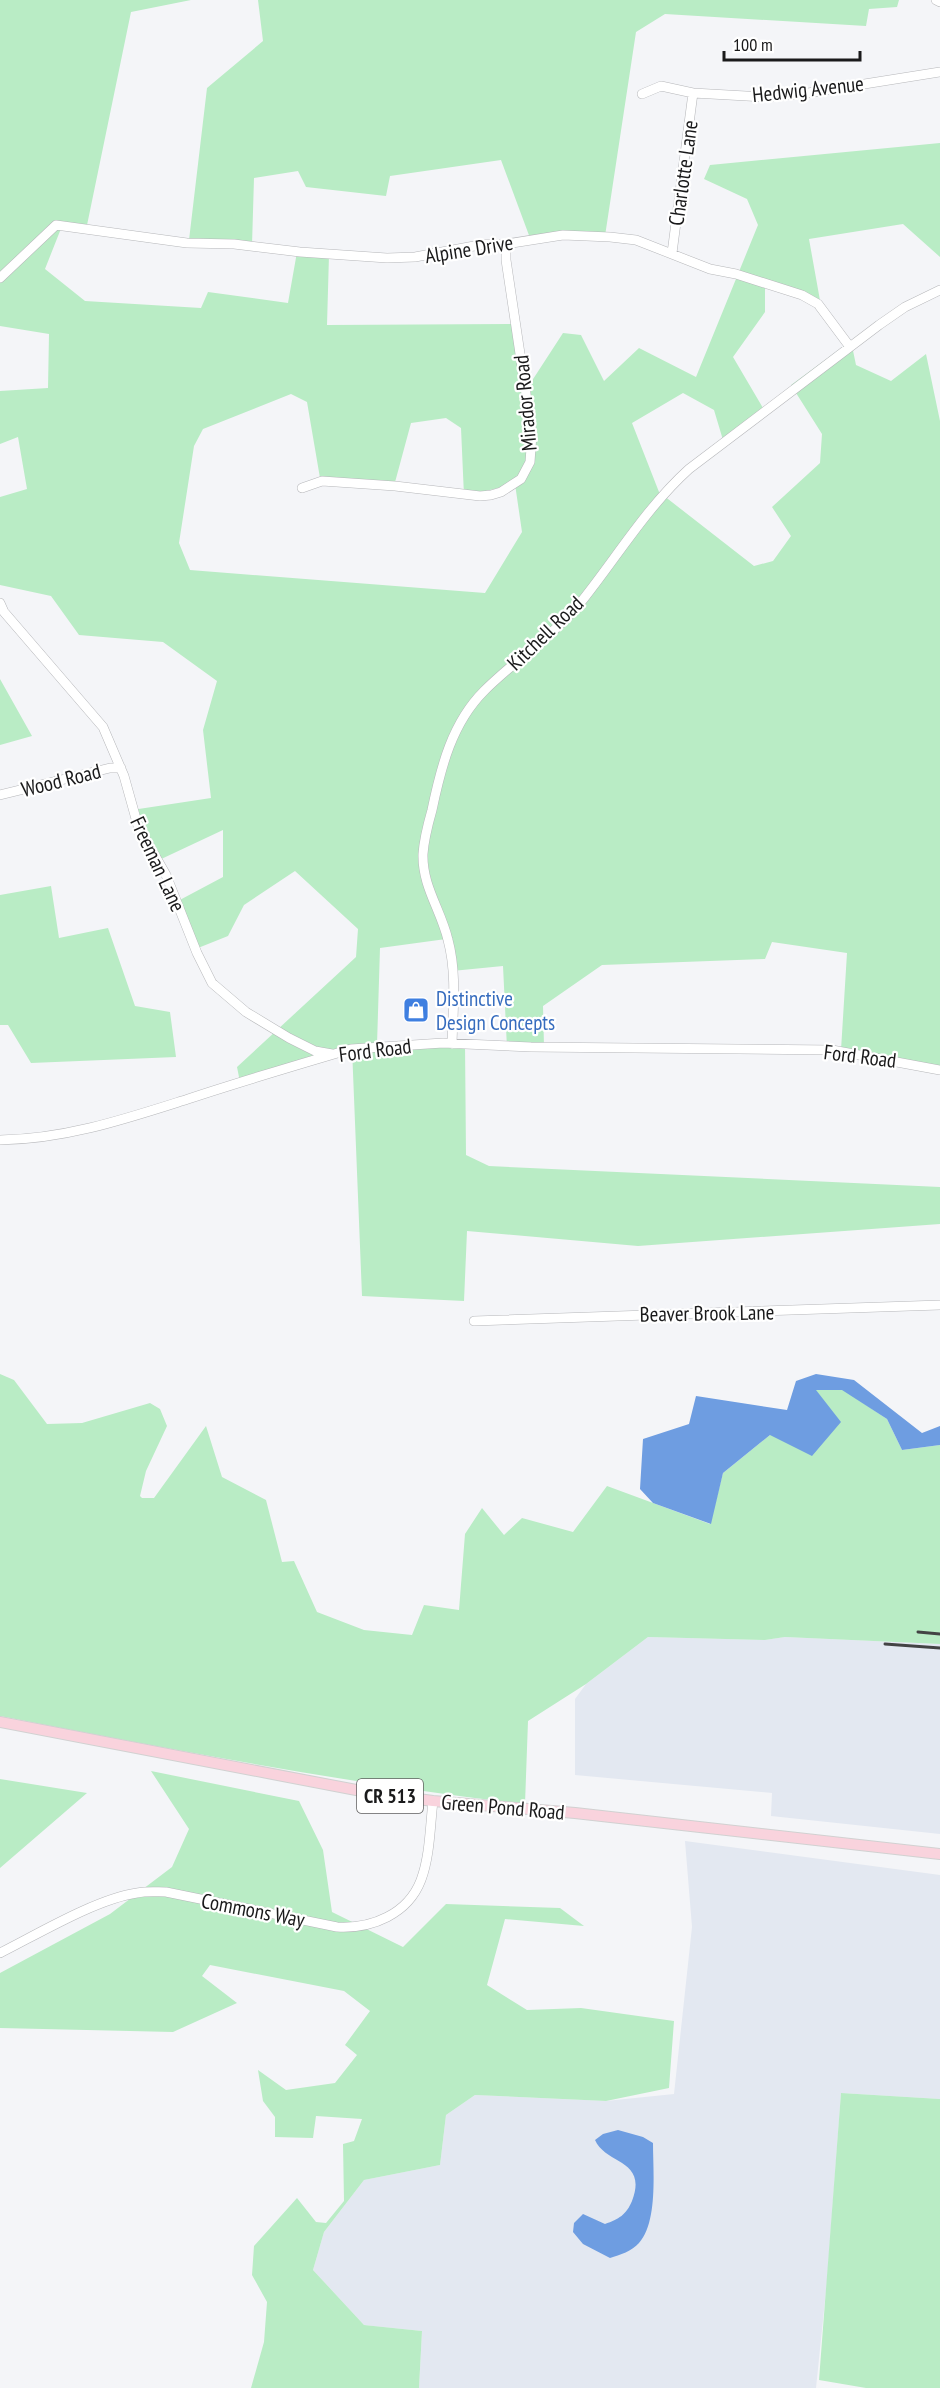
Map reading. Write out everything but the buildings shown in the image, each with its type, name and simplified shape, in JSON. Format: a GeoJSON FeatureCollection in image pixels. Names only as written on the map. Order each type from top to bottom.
{"type":"FeatureCollection","features":[{"type":"Feature","properties":{"kind":"main road","name":"Green Pond Road"},"geometry":{"type":"LineString","coordinates":[[0,1722],[309,1783],[433,1801],[575,1813],[940,1854]]}},
{"type":"Feature","properties":{"kind":"street","name":"Hedwig Avenue"},"geometry":{"type":"LineString","coordinates":[[642,94],[662,86],[693,93],[766,97],[808,93],[940,72]]}},
{"type":"Feature","properties":{"kind":"street","name":"Charlotte Lane"},"geometry":{"type":"LineString","coordinates":[[672,253],[693,93]]}},
{"type":"Feature","properties":{"kind":"street","name":"Alpine Drive"},"geometry":{"type":"LineString","coordinates":[[0,278],[56,225],[187,243],[234,244],[300,252],[387,258],[415,257],[485,244],[506,244],[563,235],[610,237],[636,240],[710,269],[736,274],[802,295],[818,304],[850,347]]}},
{"type":"Feature","properties":{"kind":"street","name":"Mirador Road"},"geometry":{"type":"LineString","coordinates":[[302,488],[322,481],[394,486],[480,496],[501,492],[521,479],[530,462],[532,434],[506,260],[506,244]]}},
{"type":"Feature","properties":{"kind":"street","name":"Kitchell Road"},"geometry":{"type":"LineString","coordinates":[[452,1044],[451,954],[444,926],[425,880],[423,865],[426,837],[438,784],[448,748],[456,731],[483,692],[555,629],[580,603],[642,518],[669,487],[710,451],[905,307],[940,290]]}},
{"type":"Feature","properties":{"kind":"street","name":"Freeman Lane"},"geometry":{"type":"LineString","coordinates":[[0,603],[4,612],[103,727],[122,768],[138,826],[166,875],[197,953],[212,983],[246,1012],[289,1038],[315,1051],[335,1054]]}},
{"type":"Feature","properties":{"kind":"street","name":"Wood Road"},"geometry":{"type":"LineString","coordinates":[[0,795],[110,768],[122,768]]}},
{"type":"Feature","properties":{"kind":"street","name":"Ford Road"},"geometry":{"type":"LineString","coordinates":[[0,1140],[58,1136],[144,1113],[351,1049],[383,1046],[452,1044],[832,1050],[940,1070]]}},
{"type":"Feature","properties":{"kind":"street","name":"Beaver Brook Lane"},"geometry":{"type":"LineString","coordinates":[[474,1321],[940,1305]]}},
{"type":"Feature","properties":{"kind":"street","name":"Commons Way"},"geometry":{"type":"LineString","coordinates":[[0,1953],[96,1906],[115,1898],[137,1893],[165,1892],[338,1927],[350,1928],[372,1924],[385,1919],[400,1908],[415,1892],[421,1880],[433,1801]]}},
{"type":"Feature","properties":{"kind":"shaded area"},"geometry":{"type":"Polygon","coordinates":[[[648,1637],[765,1640],[785,1637],[940,1644],[940,1834],[771,1816],[772,1793],[575,1775],[575,1699],[586,1684],[648,1637]]]}},
{"type":"Feature","properties":{"kind":"shaded area"},"geometry":{"type":"Polygon","coordinates":[[[685,1841],[940,1875],[940,2099],[841,2093],[827,2281],[816,2388],[419,2388],[422,2331],[364,2325],[313,2270],[324,2232],[364,2180],[440,2165],[446,2115],[475,2095],[606,2101],[674,2094],[692,1927],[685,1841]]]}},
{"type":"Feature","properties":{"kind":"green space"},"geometry":{"type":"Polygon","coordinates":[[[0,0],[191,0],[131,12],[86,230],[62,226],[45,269],[85,301],[201,308],[208,292],[288,303],[297,252],[329,255],[327,325],[516,324],[524,393],[563,333],[581,335],[604,381],[639,348],[696,377],[758,225],[747,199],[704,179],[710,165],[940,143],[940,257],[903,224],[809,239],[821,306],[765,285],[765,312],[733,357],[763,408],[723,440],[714,410],[683,393],[632,423],[659,492],[754,566],[773,561],[791,536],[772,507],[820,463],[822,434],[791,385],[851,341],[856,365],[891,381],[926,354],[940,421],[940,1070],[841,1050],[847,953],[772,942],[765,959],[602,965],[543,1006],[544,1046],[507,1048],[503,966],[452,971],[446,939],[380,948],[377,1045],[465,1044],[466,1155],[489,1166],[940,1187],[940,1224],[638,1246],[467,1231],[464,1301],[362,1296],[352,1048],[240,1082],[237,1067],[356,957],[358,929],[295,871],[244,905],[228,936],[193,950],[176,902],[223,877],[223,830],[157,861],[132,810],[211,798],[203,730],[217,681],[163,642],[79,635],[51,596],[0,585],[0,497],[27,489],[18,437],[0,444],[0,391],[48,388],[49,334],[0,326],[0,0]],[[291,394],[203,429],[194,446],[179,543],[190,570],[485,593],[522,532],[515,484],[464,496],[461,428],[446,418],[411,423],[394,486],[320,478],[307,402],[291,394]]]}},
{"type":"Feature","properties":{"kind":"green space"},"geometry":{"type":"Polygon","coordinates":[[[258,0],[899,0],[897,7],[869,9],[866,26],[665,14],[636,32],[605,236],[530,238],[501,160],[390,176],[386,196],[306,187],[298,171],[254,178],[252,245],[189,240],[207,88],[263,41],[258,0]]]}},
{"type":"Feature","properties":{"kind":"green space"},"geometry":{"type":"Polygon","coordinates":[[[0,679],[32,736],[0,745],[0,679]]]}},
{"type":"Feature","properties":{"kind":"green space"},"geometry":{"type":"Polygon","coordinates":[[[51,886],[59,938],[108,928],[135,1006],[170,1012],[176,1057],[31,1063],[8,1025],[0,1025],[0,895],[51,886]]]}},
{"type":"Feature","properties":{"kind":"green space"},"geometry":{"type":"Polygon","coordinates":[[[0,1374],[14,1380],[47,1424],[82,1423],[150,1403],[160,1409],[167,1426],[146,1471],[140,1496],[142,1498],[154,1498],[206,1426],[222,1477],[266,1500],[282,1562],[294,1561],[317,1612],[364,1630],[412,1635],[424,1605],[459,1610],[465,1534],[482,1508],[504,1535],[522,1518],[573,1532],[607,1486],[710,1524],[723,1473],[770,1435],[815,1390],[842,1389],[887,1419],[902,1450],[940,1445],[940,1644],[785,1637],[765,1640],[648,1637],[586,1684],[528,1721],[525,1804],[327,1776],[196,1754],[0,1716],[0,1374]]]}},
{"type":"Feature","properties":{"kind":"green space"},"geometry":{"type":"Polygon","coordinates":[[[151,1771],[299,1801],[323,1850],[332,1912],[403,1947],[446,1904],[560,1908],[584,1926],[505,1919],[487,1985],[527,2010],[581,2008],[674,2021],[669,2088],[606,2101],[475,2095],[446,2115],[440,2165],[364,2180],[324,2232],[313,2270],[364,2325],[422,2331],[419,2388],[251,2388],[264,2342],[267,2302],[252,2275],[254,2246],[297,2198],[316,2222],[326,2223],[344,2201],[343,2144],[354,2141],[362,2119],[316,2116],[313,2138],[275,2137],[275,2117],[263,2101],[258,2070],[286,2090],[335,2083],[357,2055],[345,2045],[370,2011],[344,1991],[210,1965],[202,1976],[237,2003],[173,2032],[0,2028],[0,1973],[110,1914],[172,1867],[189,1829],[151,1771]]]}},
{"type":"Feature","properties":{"kind":"green space"},"geometry":{"type":"Polygon","coordinates":[[[0,1779],[87,1793],[0,1868],[0,1779]]]}},
{"type":"Feature","properties":{"kind":"green space"},"geometry":{"type":"Polygon","coordinates":[[[841,2093],[940,2099],[940,2388],[866,2388],[819,2380],[841,2093]]]}},
{"type":"Feature","properties":{"kind":"water"},"geometry":{"type":"Polygon","coordinates":[[[816,1374],[854,1380],[922,1433],[940,1426],[940,1445],[902,1450],[887,1419],[842,1390],[816,1390],[841,1422],[812,1456],[770,1435],[723,1473],[711,1524],[653,1503],[640,1489],[643,1439],[689,1424],[696,1396],[787,1410],[796,1381],[816,1374]]]}},
{"type":"Feature","properties":{"kind":"water"},"geometry":{"type":"Polygon","coordinates":[[[618,2130],[643,2137],[653,2143],[654,2181],[652,2210],[645,2234],[636,2246],[610,2258],[583,2244],[573,2232],[574,2223],[583,2214],[605,2224],[622,2216],[632,2201],[635,2177],[624,2164],[600,2148],[595,2140],[603,2134],[618,2130]]]}},
{"type":"Feature","properties":{"kind":"railway"},"geometry":{"type":"LineString","coordinates":[[918,1632],[940,1634]]}},
{"type":"Feature","properties":{"kind":"railway"},"geometry":{"type":"LineString","coordinates":[[885,1644],[940,1648]]}},
{"type":"Feature","properties":{"kind":"place","name":"Distinctive Design Concepts"},"geometry":{"type":"Point","coordinates":[416,1010]}}]}
